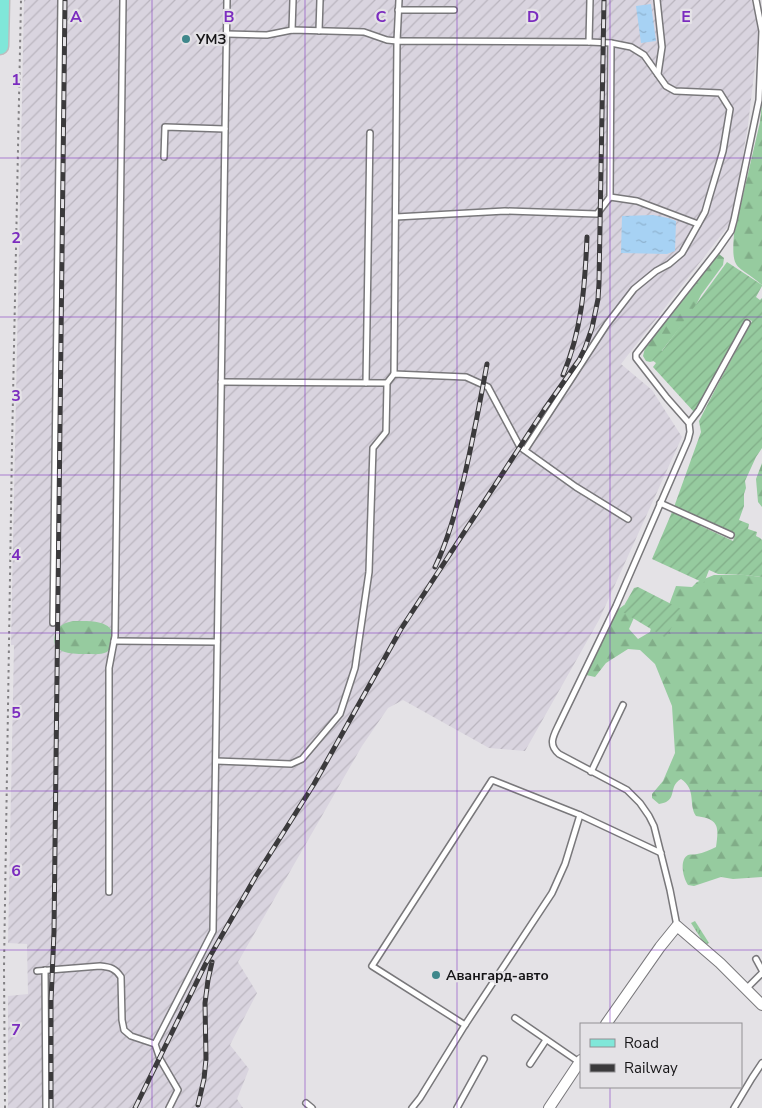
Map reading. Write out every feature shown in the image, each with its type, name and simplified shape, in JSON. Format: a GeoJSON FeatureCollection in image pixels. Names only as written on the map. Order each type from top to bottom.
{"type":"FeatureCollection","features":[{"type":"Feature","properties":{"kind":"main road"},"geometry":{"type":"LineString","coordinates":[[0,46],[1,0]]}},
{"type":"Feature","properties":{"kind":"street"},"geometry":{"type":"LineString","coordinates":[[607,1023],[677,926],[720,963],[762,1005]]}},
{"type":"Feature","properties":{"kind":"street"},"geometry":{"type":"LineString","coordinates":[[548,1108],[580,1061]]}},
{"type":"Feature","properties":{"kind":"lane"},"geometry":{"type":"LineString","coordinates":[[53,623],[60,0]]}},
{"type":"Feature","properties":{"kind":"lane"},"geometry":{"type":"LineString","coordinates":[[109,892],[109,668],[115,636],[123,0]]}},
{"type":"Feature","properties":{"kind":"lane"},"geometry":{"type":"LineString","coordinates":[[169,1108],[178,1090],[160,1058],[155,1044],[213,931],[227,0]]}},
{"type":"Feature","properties":{"kind":"lane"},"geometry":{"type":"LineString","coordinates":[[292,30],[293,0]]}},
{"type":"Feature","properties":{"kind":"lane"},"geometry":{"type":"LineString","coordinates":[[319,31],[320,0]]}},
{"type":"Feature","properties":{"kind":"lane"},"geometry":{"type":"LineString","coordinates":[[216,761],[291,764],[302,759],[340,714],[355,668],[369,572],[373,448],[386,432],[387,383],[394,374],[399,0]]}},
{"type":"Feature","properties":{"kind":"lane"},"geometry":{"type":"LineString","coordinates":[[589,42],[590,0]]}},
{"type":"Feature","properties":{"kind":"lane"},"geometry":{"type":"LineString","coordinates":[[657,0],[662,46],[658,74]]}},
{"type":"Feature","properties":{"kind":"lane"},"geometry":{"type":"LineString","coordinates":[[690,423],[636,358],[636,354],[731,231],[759,100],[762,31],[756,0]]}},
{"type":"Feature","properties":{"kind":"lane"},"geometry":{"type":"LineString","coordinates":[[398,10],[454,10]]}},
{"type":"Feature","properties":{"kind":"lane"},"geometry":{"type":"LineString","coordinates":[[227,34],[268,35],[292,30],[364,32],[387,40],[397,41],[611,43],[631,47],[644,55],[666,86],[675,91],[720,93],[730,109],[723,151],[709,198],[698,224],[682,253],[634,289],[607,324],[525,450]]}},
{"type":"Feature","properties":{"kind":"lane"},"geometry":{"type":"LineString","coordinates":[[396,217],[504,211],[597,214],[610,197],[611,43]]}},
{"type":"Feature","properties":{"kind":"lane"},"geometry":{"type":"LineString","coordinates":[[164,157],[165,127],[225,129]]}},
{"type":"Feature","properties":{"kind":"lane"},"geometry":{"type":"LineString","coordinates":[[366,383],[370,133]]}},
{"type":"Feature","properties":{"kind":"lane"},"geometry":{"type":"LineString","coordinates":[[610,197],[637,201],[698,224]]}},
{"type":"Feature","properties":{"kind":"lane"},"geometry":{"type":"LineString","coordinates":[[677,926],[661,853],[654,826],[649,816],[640,803],[627,790],[559,754],[552,745],[560,722],[616,606],[688,440],[690,423],[747,323]]}},
{"type":"Feature","properties":{"kind":"lane"},"geometry":{"type":"LineString","coordinates":[[394,374],[466,377],[484,384],[488,387],[520,447],[576,487],[628,519]]}},
{"type":"Feature","properties":{"kind":"lane"},"geometry":{"type":"LineString","coordinates":[[221,382],[387,383]]}},
{"type":"Feature","properties":{"kind":"lane"},"geometry":{"type":"LineString","coordinates":[[660,503],[731,535]]}},
{"type":"Feature","properties":{"kind":"lane"},"geometry":{"type":"LineString","coordinates":[[114,641],[218,642]]}},
{"type":"Feature","properties":{"kind":"lane"},"geometry":{"type":"LineString","coordinates":[[591,772],[623,704]]}},
{"type":"Feature","properties":{"kind":"lane"},"geometry":{"type":"LineString","coordinates":[[465,1025],[372,966],[492,780],[580,815],[661,853]]}},
{"type":"Feature","properties":{"kind":"lane"},"geometry":{"type":"LineString","coordinates":[[412,1108],[552,893],[565,864],[580,815]]}},
{"type":"Feature","properties":{"kind":"lane"},"geometry":{"type":"LineString","coordinates":[[746,989],[762,971],[756,959]]}},
{"type":"Feature","properties":{"kind":"lane"},"geometry":{"type":"LineString","coordinates":[[37,971],[100,966],[110,967],[117,971],[120,977],[124,1030],[130,1036],[155,1044]]}},
{"type":"Feature","properties":{"kind":"lane"},"geometry":{"type":"LineString","coordinates":[[45,970],[46,1108]]}},
{"type":"Feature","properties":{"kind":"lane"},"geometry":{"type":"LineString","coordinates":[[515,1018],[580,1061]]}},
{"type":"Feature","properties":{"kind":"lane"},"geometry":{"type":"LineString","coordinates":[[530,1064],[546,1040]]}},
{"type":"Feature","properties":{"kind":"lane"},"geometry":{"type":"LineString","coordinates":[[457,1108],[484,1059]]}},
{"type":"Feature","properties":{"kind":"lane"},"geometry":{"type":"LineString","coordinates":[[734,1108],[762,1063]]}},
{"type":"Feature","properties":{"kind":"lane"},"geometry":{"type":"LineString","coordinates":[[306,1103],[312,1108]]}},
{"type":"Feature","properties":{"kind":"path"},"geometry":{"type":"LineString","coordinates":[[5,1108],[4,968],[21,0]]}},
{"type":"Feature","properties":{"kind":"shaded area"},"geometry":{"type":"Polygon","coordinates":[[[24,0],[752,0],[759,32],[748,125],[732,221],[621,364],[652,390],[682,437],[599,620],[525,751],[489,748],[403,700],[388,708],[362,746],[238,962],[257,993],[230,1045],[249,1069],[237,1099],[243,1108],[8,1108],[8,996],[28,994],[27,944],[8,943],[14,645],[11,645],[24,0]]]}},
{"type":"Feature","properties":{"kind":"green space"},"geometry":{"type":"Polygon","coordinates":[[[762,102],[762,285],[738,266],[735,261],[733,246],[734,234],[760,122],[762,102]]]}},
{"type":"Feature","properties":{"kind":"green space"},"geometry":{"type":"Polygon","coordinates":[[[719,254],[724,258],[723,265],[701,295],[694,309],[654,361],[646,361],[643,356],[645,348],[719,254]]]}},
{"type":"Feature","properties":{"kind":"green space"},"geometry":{"type":"Polygon","coordinates":[[[727,262],[762,285],[756,297],[760,300],[762,298],[762,448],[745,481],[744,506],[739,520],[749,524],[748,529],[757,532],[756,536],[762,540],[762,577],[718,574],[709,570],[704,583],[652,559],[672,512],[701,524],[701,526],[733,541],[735,535],[674,507],[701,432],[699,421],[752,321],[748,319],[735,338],[694,412],[653,367],[656,363],[652,360],[660,350],[662,351],[727,262]]]}},
{"type":"Feature","properties":{"kind":"green space"},"geometry":{"type":"Polygon","coordinates":[[[762,463],[762,507],[758,502],[756,479],[762,463]]]}},
{"type":"Feature","properties":{"kind":"green space"},"geometry":{"type":"Polygon","coordinates":[[[714,575],[762,577],[762,877],[733,879],[721,877],[694,886],[688,885],[683,874],[685,857],[716,847],[717,829],[716,825],[709,819],[696,816],[691,792],[686,783],[681,779],[674,786],[669,800],[659,804],[652,798],[652,794],[663,781],[675,753],[672,706],[655,664],[640,650],[628,649],[606,663],[595,677],[586,675],[587,666],[616,611],[624,605],[636,613],[629,629],[638,639],[650,632],[652,624],[666,613],[676,586],[692,587],[697,582],[714,575]]]}},
{"type":"Feature","properties":{"kind":"green space"},"geometry":{"type":"Polygon","coordinates":[[[638,587],[681,609],[666,638],[621,611],[634,588],[638,587]]]}},
{"type":"Feature","properties":{"kind":"green space"},"geometry":{"type":"Polygon","coordinates":[[[73,621],[102,623],[108,626],[112,631],[113,637],[108,651],[100,654],[77,654],[59,650],[54,641],[56,631],[62,625],[73,621]]]}},
{"type":"Feature","properties":{"kind":"green space"},"geometry":{"type":"Polygon","coordinates":[[[695,921],[709,943],[705,945],[691,923],[695,921]]]}},
{"type":"Feature","properties":{"kind":"water"},"geometry":{"type":"Polygon","coordinates":[[[651,4],[656,41],[641,43],[636,6],[651,4]]]}},
{"type":"Feature","properties":{"kind":"water"},"geometry":{"type":"Polygon","coordinates":[[[653,215],[676,221],[675,251],[667,254],[621,253],[622,216],[653,215]]]}},
{"type":"Feature","properties":{"kind":"railway"},"geometry":{"type":"LineString","coordinates":[[51,1108],[65,0]]}},
{"type":"Feature","properties":{"kind":"railway"},"geometry":{"type":"LineString","coordinates":[[135,1108],[205,965],[256,876],[314,784],[401,629],[544,410],[579,360],[585,348],[592,328],[599,283],[604,0]]}},
{"type":"Feature","properties":{"kind":"railway"},"geometry":{"type":"LineString","coordinates":[[563,375],[574,341],[584,290],[587,237]]}},
{"type":"Feature","properties":{"kind":"railway"},"geometry":{"type":"LineString","coordinates":[[435,567],[448,534],[464,478],[487,364]]}},
{"type":"Feature","properties":{"kind":"railway"},"geometry":{"type":"LineString","coordinates":[[198,1105],[206,1059],[205,1003],[212,962]]}},
{"type":"Feature","properties":{"kind":"place","name":"УМЗ"},"geometry":{"type":"Point","coordinates":[186,39]}},
{"type":"Feature","properties":{"kind":"place","name":"Авангард-авто"},"geometry":{"type":"Point","coordinates":[436,975]}}]}
